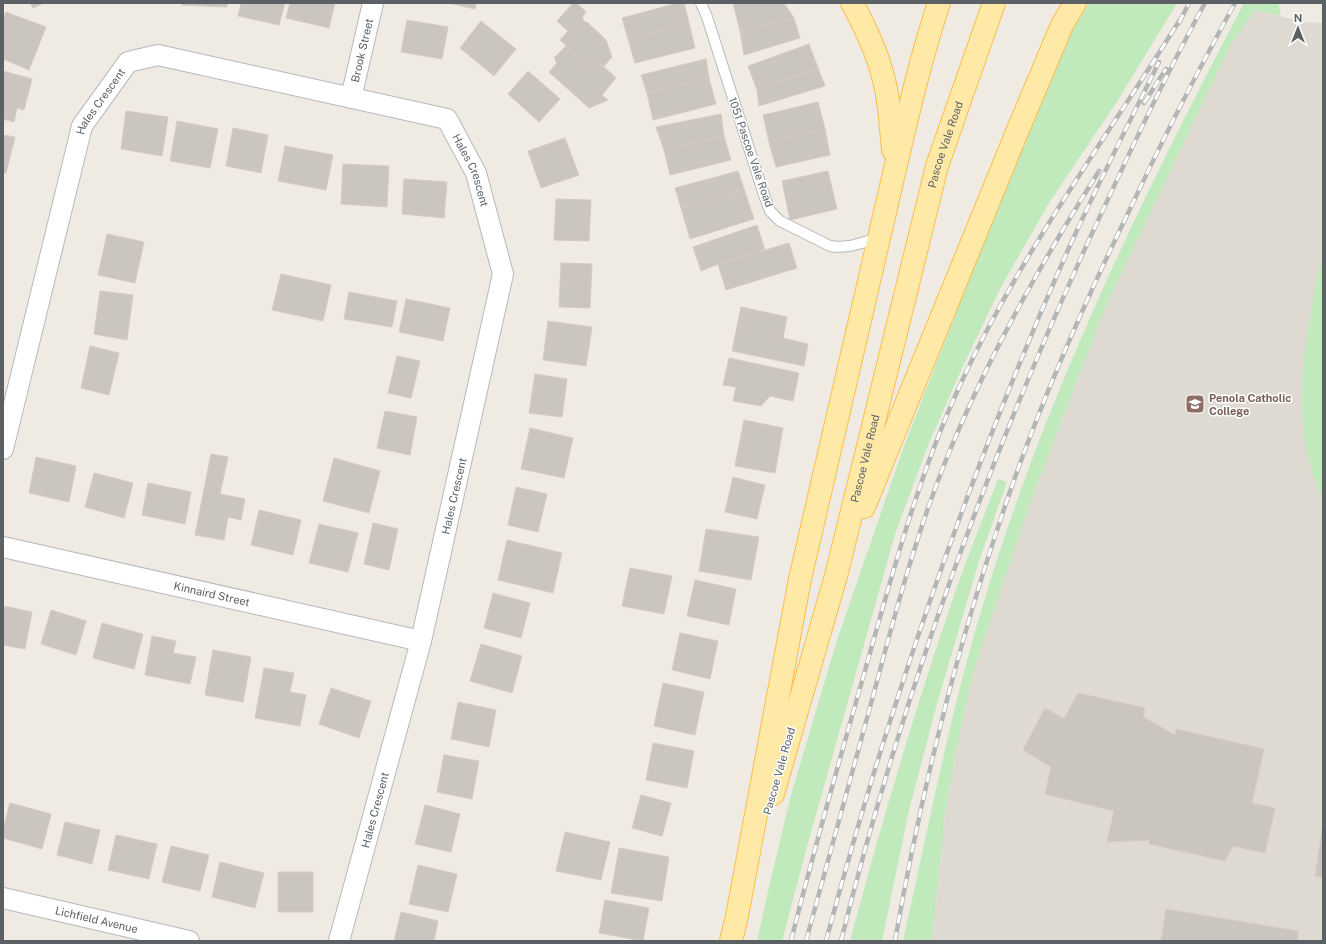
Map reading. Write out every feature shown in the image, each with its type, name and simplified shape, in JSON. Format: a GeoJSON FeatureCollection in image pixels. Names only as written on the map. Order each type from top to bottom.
{"type":"FeatureCollection","features":[{"type":"Feature","properties":{"kind":"main road"},"geometry":{"type":"LineString","coordinates":[[852,3],[866,31],[883,75],[890,111],[894,169]]}},
{"type":"Feature","properties":{"kind":"main road","name":"Pascoe Vale Road"},"geometry":{"type":"LineString","coordinates":[[737,916],[800,579],[894,169],[931,26],[939,3]]}},
{"type":"Feature","properties":{"kind":"main road","name":"Pascoe Vale Road"},"geometry":{"type":"LineString","coordinates":[[731,941],[836,576],[937,166],[994,3]]}},
{"type":"Feature","properties":{"kind":"main road"},"geometry":{"type":"LineString","coordinates":[[836,576],[1014,139],[1054,44],[1073,5]]}},
{"type":"Feature","properties":{"kind":"street","name":"Brook Street"},"geometry":{"type":"LineString","coordinates":[[351,98],[373,3]]}},
{"type":"Feature","properties":{"kind":"street","name":"Hales Crescent"},"geometry":{"type":"LineString","coordinates":[[3,450],[82,126],[128,62],[158,55],[447,119],[476,172],[503,274],[421,641],[339,941]]}},
{"type":"Feature","properties":{"kind":"street","name":"Kinnaird Street"},"geometry":{"type":"LineString","coordinates":[[3,546],[421,641]]}},
{"type":"Feature","properties":{"kind":"street","name":"Lichfield Avenue"},"geometry":{"type":"LineString","coordinates":[[3,898],[189,941]]}},
{"type":"Feature","properties":{"kind":"lane","name":"1051 Pascoe Vale Road"},"geometry":{"type":"LineString","coordinates":[[701,3],[707,17],[765,198],[772,214],[780,221],[830,246],[838,248],[849,247],[878,238]]}},
{"type":"Feature","properties":{"kind":"shaded area","name":"Penola Catholic College"},"geometry":{"type":"Polygon","coordinates":[[[1255,10],[1304,22],[1323,23],[1323,941],[932,941],[945,814],[956,752],[974,669],[1030,503],[1106,306],[1230,46],[1255,10]]]}},
{"type":"Feature","properties":{"kind":"green space"},"geometry":{"type":"Polygon","coordinates":[[[1089,3],[1177,3],[1118,100],[1049,203],[1001,287],[962,368],[929,443],[896,531],[808,843],[782,941],[757,941],[791,795],[837,640],[903,449],[1016,159],[1052,74],[1081,13],[1089,3]]]}},
{"type":"Feature","properties":{"kind":"green space"},"geometry":{"type":"Polygon","coordinates":[[[1244,3],[1278,3],[1281,16],[1255,10],[1230,46],[1106,306],[1030,503],[974,669],[956,752],[945,814],[932,941],[903,941],[949,732],[970,649],[1007,529],[1035,451],[1098,299],[1169,150],[1244,3]]]}},
{"type":"Feature","properties":{"kind":"green space"},"geometry":{"type":"Polygon","coordinates":[[[1323,258],[1323,499],[1307,453],[1302,407],[1302,383],[1307,336],[1316,285],[1323,258]]]}},
{"type":"Feature","properties":{"kind":"green space"},"geometry":{"type":"Polygon","coordinates":[[[998,479],[1007,482],[979,561],[938,700],[909,810],[882,941],[850,941],[885,813],[924,685],[957,586],[998,479]]]}},
{"type":"Feature","properties":{"kind":"building"},"geometry":{"type":"Polygon","coordinates":[[[30,3],[44,3],[33,8],[30,3]]]}},
{"type":"Feature","properties":{"kind":"building"},"geometry":{"type":"Polygon","coordinates":[[[182,3],[227,3],[227,7],[182,5],[182,3]]]}},
{"type":"Feature","properties":{"kind":"building"},"geometry":{"type":"Polygon","coordinates":[[[241,3],[285,3],[279,25],[238,16],[241,3]]]}},
{"type":"Feature","properties":{"kind":"building"},"geometry":{"type":"Polygon","coordinates":[[[290,3],[335,3],[329,28],[286,18],[290,3]]]}},
{"type":"Feature","properties":{"kind":"building"},"geometry":{"type":"Polygon","coordinates":[[[448,3],[476,3],[475,9],[448,3]]]}},
{"type":"Feature","properties":{"kind":"building"},"geometry":{"type":"Polygon","coordinates":[[[573,3],[577,3],[586,12],[582,18],[606,40],[612,57],[604,66],[601,64],[595,72],[560,40],[568,31],[557,21],[573,3]]]}},
{"type":"Feature","properties":{"kind":"building"},"geometry":{"type":"Polygon","coordinates":[[[678,3],[684,3],[689,23],[628,39],[622,18],[678,3]]]}},
{"type":"Feature","properties":{"kind":"building"},"geometry":{"type":"Polygon","coordinates":[[[733,3],[784,3],[794,18],[740,31],[733,3]]]}},
{"type":"Feature","properties":{"kind":"building"},"geometry":{"type":"Polygon","coordinates":[[[6,12],[46,27],[29,70],[3,59],[3,18],[6,12]]]}},
{"type":"Feature","properties":{"kind":"building"},"geometry":{"type":"Polygon","coordinates":[[[794,18],[800,38],[744,55],[740,31],[794,18]]]}},
{"type":"Feature","properties":{"kind":"building"},"geometry":{"type":"Polygon","coordinates":[[[407,20],[448,27],[442,59],[401,52],[407,20]]]}},
{"type":"Feature","properties":{"kind":"building"},"geometry":{"type":"Polygon","coordinates":[[[481,21],[516,49],[494,76],[460,48],[481,21]]]}},
{"type":"Feature","properties":{"kind":"building"},"geometry":{"type":"Polygon","coordinates":[[[689,23],[695,48],[635,63],[628,39],[689,23]]]}},
{"type":"Feature","properties":{"kind":"building"},"geometry":{"type":"Polygon","coordinates":[[[809,44],[818,68],[757,90],[748,66],[809,44]]]}},
{"type":"Feature","properties":{"kind":"building"},"geometry":{"type":"Polygon","coordinates":[[[566,46],[595,72],[601,64],[616,78],[602,95],[608,100],[589,108],[549,72],[557,63],[554,58],[566,46]]]}},
{"type":"Feature","properties":{"kind":"building"},"geometry":{"type":"Polygon","coordinates":[[[706,59],[709,78],[647,93],[641,75],[706,59]]]}},
{"type":"Feature","properties":{"kind":"building"},"geometry":{"type":"Polygon","coordinates":[[[818,68],[825,86],[759,106],[757,90],[818,68]]]}},
{"type":"Feature","properties":{"kind":"building"},"geometry":{"type":"Polygon","coordinates":[[[3,71],[32,79],[24,110],[17,108],[14,122],[3,119],[3,71]]]}},
{"type":"Feature","properties":{"kind":"building"},"geometry":{"type":"Polygon","coordinates":[[[528,71],[560,99],[539,122],[508,94],[528,71]]]}},
{"type":"Feature","properties":{"kind":"building"},"geometry":{"type":"Polygon","coordinates":[[[709,78],[716,104],[653,120],[647,93],[709,78]]]}},
{"type":"Feature","properties":{"kind":"building"},"geometry":{"type":"Polygon","coordinates":[[[818,102],[825,129],[769,142],[763,115],[818,102]]]}},
{"type":"Feature","properties":{"kind":"building"},"geometry":{"type":"Polygon","coordinates":[[[126,111],[168,117],[162,156],[121,149],[126,111]]]}},
{"type":"Feature","properties":{"kind":"building"},"geometry":{"type":"Polygon","coordinates":[[[721,114],[724,136],[664,150],[656,127],[721,114]]]}},
{"type":"Feature","properties":{"kind":"building"},"geometry":{"type":"Polygon","coordinates":[[[177,121],[218,129],[210,168],[170,161],[177,121]]]}},
{"type":"Feature","properties":{"kind":"building"},"geometry":{"type":"Polygon","coordinates":[[[233,128],[268,135],[261,173],[226,166],[233,128]]]}},
{"type":"Feature","properties":{"kind":"building"},"geometry":{"type":"Polygon","coordinates":[[[825,129],[830,155],[776,167],[769,142],[825,129]]]}},
{"type":"Feature","properties":{"kind":"building"},"geometry":{"type":"Polygon","coordinates":[[[3,135],[15,137],[6,173],[3,172],[3,135]]]}},
{"type":"Feature","properties":{"kind":"building"},"geometry":{"type":"Polygon","coordinates":[[[724,136],[731,160],[670,175],[664,150],[724,136]]]}},
{"type":"Feature","properties":{"kind":"building"},"geometry":{"type":"Polygon","coordinates":[[[565,138],[579,175],[541,188],[528,151],[565,138]]]}},
{"type":"Feature","properties":{"kind":"building"},"geometry":{"type":"Polygon","coordinates":[[[285,146],[333,155],[326,190],[278,181],[285,146]]]}},
{"type":"Feature","properties":{"kind":"building"},"geometry":{"type":"Polygon","coordinates":[[[343,164],[389,166],[387,207],[341,204],[343,164]]]}},
{"type":"Feature","properties":{"kind":"building"},"geometry":{"type":"Polygon","coordinates":[[[738,171],[744,189],[681,208],[675,188],[738,171]]]}},
{"type":"Feature","properties":{"kind":"building"},"geometry":{"type":"Polygon","coordinates":[[[828,171],[837,209],[790,220],[782,181],[828,171]]]}},
{"type":"Feature","properties":{"kind":"building"},"geometry":{"type":"Polygon","coordinates":[[[404,179],[447,182],[444,218],[402,214],[404,179]]]}},
{"type":"Feature","properties":{"kind":"building"},"geometry":{"type":"Polygon","coordinates":[[[744,189],[754,219],[690,239],[681,208],[744,189]]]}},
{"type":"Feature","properties":{"kind":"building"},"geometry":{"type":"Polygon","coordinates":[[[556,199],[591,200],[589,241],[554,240],[556,199]]]}},
{"type":"Feature","properties":{"kind":"building"},"geometry":{"type":"Polygon","coordinates":[[[757,225],[765,250],[718,264],[701,271],[693,247],[757,225]]]}},
{"type":"Feature","properties":{"kind":"building"},"geometry":{"type":"Polygon","coordinates":[[[107,234],[144,242],[135,283],[98,275],[107,234]]]}},
{"type":"Feature","properties":{"kind":"building"},"geometry":{"type":"Polygon","coordinates":[[[789,243],[797,268],[726,290],[718,264],[789,243]]]}},
{"type":"Feature","properties":{"kind":"building"},"geometry":{"type":"Polygon","coordinates":[[[561,263],[592,264],[590,308],[559,307],[561,263]]]}},
{"type":"Feature","properties":{"kind":"building"},"geometry":{"type":"Polygon","coordinates":[[[281,274],[331,285],[323,321],[272,310],[281,274]]]}},
{"type":"Feature","properties":{"kind":"building"},"geometry":{"type":"Polygon","coordinates":[[[100,291],[133,295],[127,340],[94,334],[100,291]]]}},
{"type":"Feature","properties":{"kind":"building"},"geometry":{"type":"Polygon","coordinates":[[[349,292],[397,301],[392,327],[344,319],[349,292]]]}},
{"type":"Feature","properties":{"kind":"building"},"geometry":{"type":"Polygon","coordinates":[[[406,299],[450,308],[443,341],[399,332],[406,299]]]}},
{"type":"Feature","properties":{"kind":"building"},"geometry":{"type":"Polygon","coordinates":[[[741,307],[787,317],[783,338],[808,344],[804,366],[732,351],[741,307]]]}},
{"type":"Feature","properties":{"kind":"building"},"geometry":{"type":"Polygon","coordinates":[[[548,321],[592,327],[586,366],[543,360],[548,321]]]}},
{"type":"Feature","properties":{"kind":"building"},"geometry":{"type":"Polygon","coordinates":[[[90,346],[119,353],[109,395],[81,388],[90,346]]]}},
{"type":"Feature","properties":{"kind":"building"},"geometry":{"type":"Polygon","coordinates":[[[397,356],[420,361],[411,398],[388,393],[397,356]]]}},
{"type":"Feature","properties":{"kind":"building"},"geometry":{"type":"Polygon","coordinates":[[[729,358],[799,373],[793,401],[770,396],[761,406],[733,401],[736,387],[723,385],[729,358]]]}},
{"type":"Feature","properties":{"kind":"building"},"geometry":{"type":"Polygon","coordinates":[[[535,374],[567,379],[562,417],[529,413],[535,374]]]}},
{"type":"Feature","properties":{"kind":"building"},"geometry":{"type":"Polygon","coordinates":[[[385,411],[417,417],[410,455],[377,448],[385,411]]]}},
{"type":"Feature","properties":{"kind":"building"},"geometry":{"type":"Polygon","coordinates":[[[744,420],[783,428],[775,473],[735,466],[744,420]]]}},
{"type":"Feature","properties":{"kind":"building"},"geometry":{"type":"Polygon","coordinates":[[[530,428],[573,438],[564,478],[521,469],[530,428]]]}},
{"type":"Feature","properties":{"kind":"building"},"geometry":{"type":"Polygon","coordinates":[[[211,454],[228,457],[220,494],[245,499],[241,520],[228,517],[224,540],[195,535],[211,454]]]}},
{"type":"Feature","properties":{"kind":"building"},"geometry":{"type":"Polygon","coordinates":[[[36,457],[76,466],[69,502],[29,493],[36,457]]]}},
{"type":"Feature","properties":{"kind":"building"},"geometry":{"type":"Polygon","coordinates":[[[334,458],[380,471],[369,513],[323,501],[334,458]]]}},
{"type":"Feature","properties":{"kind":"building"},"geometry":{"type":"Polygon","coordinates":[[[94,473],[133,483],[124,518],[85,507],[94,473]]]}},
{"type":"Feature","properties":{"kind":"building"},"geometry":{"type":"Polygon","coordinates":[[[733,477],[765,485],[757,519],[725,512],[733,477]]]}},
{"type":"Feature","properties":{"kind":"building"},"geometry":{"type":"Polygon","coordinates":[[[148,483],[191,492],[185,524],[142,515],[148,483]]]}},
{"type":"Feature","properties":{"kind":"building"},"geometry":{"type":"Polygon","coordinates":[[[516,487],[547,494],[538,532],[508,525],[516,487]]]}},
{"type":"Feature","properties":{"kind":"building"},"geometry":{"type":"Polygon","coordinates":[[[259,510],[301,520],[293,555],[251,545],[259,510]]]}},
{"type":"Feature","properties":{"kind":"building"},"geometry":{"type":"Polygon","coordinates":[[[373,523],[398,529],[389,570],[364,564],[373,523]]]}},
{"type":"Feature","properties":{"kind":"building"},"geometry":{"type":"Polygon","coordinates":[[[319,524],[358,533],[348,572],[309,563],[319,524]]]}},
{"type":"Feature","properties":{"kind":"building"},"geometry":{"type":"Polygon","coordinates":[[[706,529],[759,537],[751,580],[699,571],[706,529]]]}},
{"type":"Feature","properties":{"kind":"building"},"geometry":{"type":"Polygon","coordinates":[[[507,540],[562,553],[553,593],[498,580],[507,540]]]}},
{"type":"Feature","properties":{"kind":"building"},"geometry":{"type":"Polygon","coordinates":[[[630,568],[672,576],[664,614],[622,606],[630,568]]]}},
{"type":"Feature","properties":{"kind":"building"},"geometry":{"type":"Polygon","coordinates":[[[695,580],[736,589],[729,625],[687,616],[695,580]]]}},
{"type":"Feature","properties":{"kind":"building"},"geometry":{"type":"Polygon","coordinates":[[[493,593],[530,603],[521,638],[484,628],[493,593]]]}},
{"type":"Feature","properties":{"kind":"building"},"geometry":{"type":"Polygon","coordinates":[[[3,606],[32,612],[25,649],[3,645],[3,606]]]}},
{"type":"Feature","properties":{"kind":"building"},"geometry":{"type":"Polygon","coordinates":[[[51,610],[86,621],[76,655],[41,644],[51,610]]]}},
{"type":"Feature","properties":{"kind":"building"},"geometry":{"type":"Polygon","coordinates":[[[102,623],[143,634],[134,669],[93,658],[102,623]]]}},
{"type":"Feature","properties":{"kind":"building"},"geometry":{"type":"Polygon","coordinates":[[[680,633],[718,641],[710,679],[672,670],[680,633]]]}},
{"type":"Feature","properties":{"kind":"building"},"geometry":{"type":"Polygon","coordinates":[[[152,636],[176,641],[173,653],[196,657],[190,684],[145,675],[152,636]]]}},
{"type":"Feature","properties":{"kind":"building"},"geometry":{"type":"Polygon","coordinates":[[[481,644],[522,656],[512,693],[470,681],[481,644]]]}},
{"type":"Feature","properties":{"kind":"building"},"geometry":{"type":"Polygon","coordinates":[[[213,650],[251,657],[243,702],[205,695],[213,650]]]}},
{"type":"Feature","properties":{"kind":"building"},"geometry":{"type":"Polygon","coordinates":[[[264,668],[294,673],[290,692],[306,695],[300,726],[255,718],[264,668]]]}},
{"type":"Feature","properties":{"kind":"building"},"geometry":{"type":"Polygon","coordinates":[[[663,683],[704,692],[695,735],[654,726],[663,683]]]}},
{"type":"Feature","properties":{"kind":"building"},"geometry":{"type":"Polygon","coordinates":[[[331,688],[371,701],[359,738],[319,724],[331,688]]]}},
{"type":"Feature","properties":{"kind":"building"},"geometry":{"type":"Polygon","coordinates":[[[1078,693],[1145,708],[1143,717],[1175,735],[1176,729],[1264,749],[1252,803],[1275,808],[1265,853],[1233,846],[1225,861],[1149,844],[1150,840],[1107,842],[1114,811],[1045,794],[1051,767],[1023,750],[1045,708],[1064,719],[1078,693]]]}},
{"type":"Feature","properties":{"kind":"building"},"geometry":{"type":"Polygon","coordinates":[[[458,702],[496,710],[489,747],[451,739],[458,702]]]}},
{"type":"Feature","properties":{"kind":"building"},"geometry":{"type":"Polygon","coordinates":[[[653,743],[694,751],[687,788],[646,780],[653,743]]]}},
{"type":"Feature","properties":{"kind":"building"},"geometry":{"type":"Polygon","coordinates":[[[444,755],[479,761],[472,799],[437,792],[444,755]]]}},
{"type":"Feature","properties":{"kind":"building"},"geometry":{"type":"Polygon","coordinates":[[[641,795],[671,803],[662,836],[632,828],[641,795]]]}},
{"type":"Feature","properties":{"kind":"building"},"geometry":{"type":"Polygon","coordinates":[[[10,803],[51,814],[42,849],[3,838],[3,829],[10,803]]]}},
{"type":"Feature","properties":{"kind":"building"},"geometry":{"type":"Polygon","coordinates":[[[425,805],[460,814],[451,852],[415,844],[425,805]]]}},
{"type":"Feature","properties":{"kind":"building"},"geometry":{"type":"Polygon","coordinates":[[[65,822],[100,830],[92,864],[57,855],[65,822]]]}},
{"type":"Feature","properties":{"kind":"building"},"geometry":{"type":"Polygon","coordinates":[[[1323,824],[1323,877],[1315,876],[1323,824]]]}},
{"type":"Feature","properties":{"kind":"building"},"geometry":{"type":"Polygon","coordinates":[[[565,832],[610,842],[601,880],[556,871],[565,832]]]}},
{"type":"Feature","properties":{"kind":"building"},"geometry":{"type":"Polygon","coordinates":[[[116,835],[157,844],[149,879],[108,870],[116,835]]]}},
{"type":"Feature","properties":{"kind":"building"},"geometry":{"type":"Polygon","coordinates":[[[171,846],[209,855],[200,891],[162,882],[171,846]]]}},
{"type":"Feature","properties":{"kind":"building"},"geometry":{"type":"Polygon","coordinates":[[[619,848],[669,857],[662,901],[611,893],[619,848]]]}},
{"type":"Feature","properties":{"kind":"building"},"geometry":{"type":"Polygon","coordinates":[[[220,862],[264,873],[255,908],[212,897],[220,862]]]}},
{"type":"Feature","properties":{"kind":"building"},"geometry":{"type":"Polygon","coordinates":[[[418,865],[457,874],[448,912],[409,904],[418,865]]]}},
{"type":"Feature","properties":{"kind":"building"},"geometry":{"type":"Polygon","coordinates":[[[278,872],[313,872],[313,912],[278,912],[278,872]]]}},
{"type":"Feature","properties":{"kind":"building"},"geometry":{"type":"Polygon","coordinates":[[[605,900],[649,908],[643,941],[599,933],[605,900]]]}},
{"type":"Feature","properties":{"kind":"building"},"geometry":{"type":"Polygon","coordinates":[[[1166,909],[1298,931],[1297,941],[1161,941],[1166,909]]]}},
{"type":"Feature","properties":{"kind":"building"},"geometry":{"type":"Polygon","coordinates":[[[401,912],[438,921],[434,941],[394,941],[401,912]]]}},
{"type":"Feature","properties":{"kind":"railway"},"geometry":{"type":"LineString","coordinates":[[1179,23],[1189,3]]}},
{"type":"Feature","properties":{"kind":"railway"},"geometry":{"type":"LineString","coordinates":[[841,941],[891,761],[949,584],[981,497],[1051,325],[1089,240],[1131,150],[1189,32],[1205,3]]}},
{"type":"Feature","properties":{"kind":"railway"},"geometry":{"type":"LineString","coordinates":[[895,941],[918,821],[946,702],[962,643],[998,527],[1018,469],[1057,368],[1101,270],[1169,128],[1235,3]]}},
{"type":"Feature","properties":{"kind":"railway"},"geometry":{"type":"LineString","coordinates":[[791,941],[827,804],[897,559],[932,452],[946,417],[984,335],[1037,243],[1181,18]]}},
{"type":"Feature","properties":{"kind":"railway"},"geometry":{"type":"LineString","coordinates":[[826,941],[858,825],[894,709],[934,590],[977,472],[999,414],[1072,241],[1159,62]]}},
{"type":"Feature","properties":{"kind":"railway"},"geometry":{"type":"LineString","coordinates":[[1144,103],[1166,69]]}},
{"type":"Feature","properties":{"kind":"railway"},"geometry":{"type":"LineString","coordinates":[[806,941],[905,581],[923,523],[944,465],[977,389],[996,351],[1035,278],[1099,171]]}},
{"type":"Feature","properties":{"kind":"place","name":"Penola Catholic College"},"geometry":{"type":"Point","coordinates":[1195,404]}}]}
